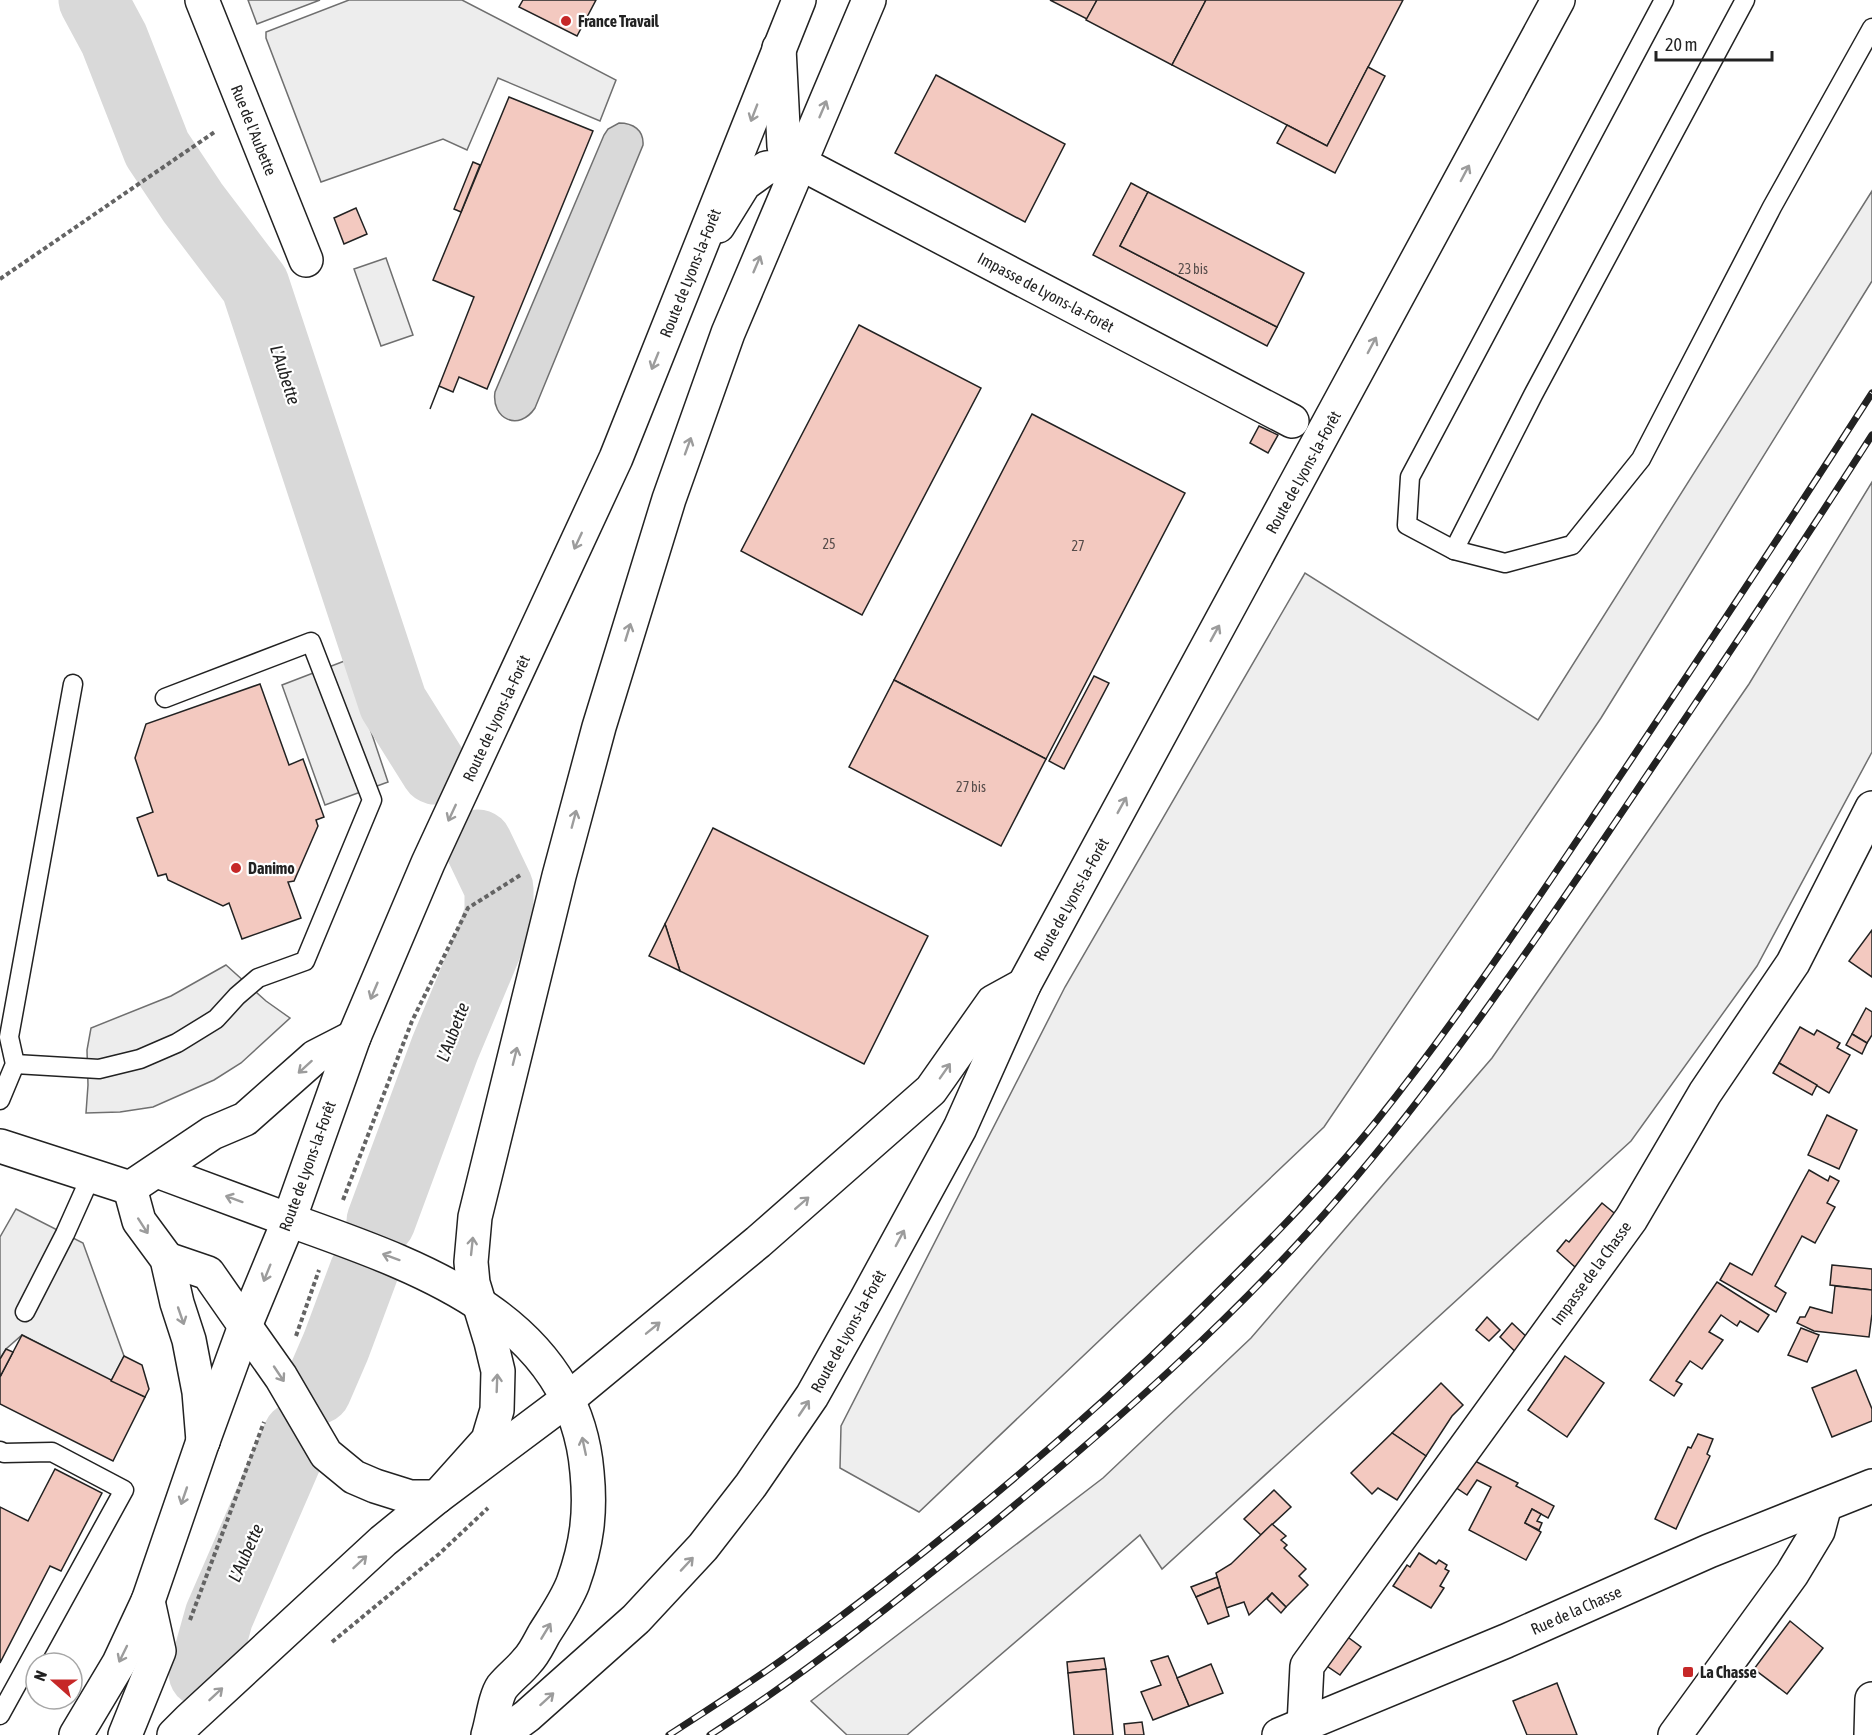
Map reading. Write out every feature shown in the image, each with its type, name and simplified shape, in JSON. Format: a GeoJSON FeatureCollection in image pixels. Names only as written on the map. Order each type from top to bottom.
{"type":"FeatureCollection","features":[{"type":"Feature","properties":{"kind":"main road","name":"Rue de l'Aubette"},"geometry":{"type":"LineString","coordinates":[[202,0],[306,260]]}},
{"type":"Feature","properties":{"kind":"main road","name":"Route de Lyons-la-Forêt"},"geometry":{"type":"LineString","coordinates":[[76,1735],[119,1663],[148,1601],[203,1441],[245,1326],[289,1220],[354,1036],[428,863],[616,458],[798,0]]}},
{"type":"Feature","properties":{"kind":"main road"},"geometry":{"type":"LineString","coordinates":[[167,1259],[208,1273],[281,1377],[326,1454],[354,1478],[410,1497],[437,1497],[488,1440],[497,1410],[498,1371],[473,1283],[471,1262],[476,1217],[559,876],[599,727],[669,499],[712,377],[728,333],[869,0]]}},
{"type":"Feature","properties":{"kind":"main road","name":"Route de Lyons-la-Forêt"},"geometry":{"type":"LineString","coordinates":[[501,1735],[527,1716],[636,1619],[703,1547],[751,1485],[812,1396],[960,1128],[1024,985],[1558,0]]}},
{"type":"Feature","properties":{"kind":"main road"},"geometry":{"type":"LineString","coordinates":[[779,48],[784,146],[800,163]]}},
{"type":"Feature","properties":{"kind":"main road"},"geometry":{"type":"LineString","coordinates":[[692,268],[744,184],[766,168],[800,163]]}},
{"type":"Feature","properties":{"kind":"main road","name":"Impasse de Lyons-la-Forêt"},"geometry":{"type":"LineString","coordinates":[[800,163],[1292,421]]}},
{"type":"Feature","properties":{"kind":"main road","name":"Impasse de la Chasse"},"geometry":{"type":"LineString","coordinates":[[1292,1730],[1307,1666],[1631,1219],[1705,1093],[1793,963],[1872,808]]}},
{"type":"Feature","properties":{"kind":"main road"},"geometry":{"type":"LineString","coordinates":[[174,1735],[383,1541],[567,1398],[758,1242],[931,1090],[993,1002],[1024,985]]}},
{"type":"Feature","properties":{"kind":"main road"},"geometry":{"type":"LineString","coordinates":[[0,1146],[130,1188],[212,1133],[245,1119],[315,1057],[354,1036]]}},
{"type":"Feature","properties":{"kind":"main road"},"geometry":{"type":"LineString","coordinates":[[157,1171],[400,1260],[480,1303],[518,1334],[549,1367],[579,1425],[586,1453],[589,1520],[582,1555],[572,1586],[529,1660],[501,1688],[488,1735]]}},
{"type":"Feature","properties":{"kind":"main road"},"geometry":{"type":"LineString","coordinates":[[130,1188],[139,1221],[167,1259],[177,1303],[189,1340],[200,1392],[203,1441]]}},
{"type":"Feature","properties":{"kind":"main road","name":"Rue de la Chasse"},"geometry":{"type":"LineString","coordinates":[[1292,1730],[1506,1641],[1709,1551],[1872,1485]]}},
{"type":"Feature","properties":{"kind":"main road"},"geometry":{"type":"LineString","coordinates":[[1676,1735],[1792,1574],[1818,1531],[1825,1505]]}},
{"type":"Feature","properties":{"kind":"main road"},"geometry":{"type":"LineString","coordinates":[[125,1735],[159,1651],[148,1601]]}},
{"type":"Feature","properties":{"kind":"lane"},"geometry":{"type":"LineString","coordinates":[[1664,0],[1410,477],[1407,525],[1454,550],[1505,564],[1572,546],[1641,459],[1772,207],[1872,28]]}},
{"type":"Feature","properties":{"kind":"lane"},"geometry":{"type":"LineString","coordinates":[[1454,550],[1544,374],[1745,0]]}},
{"type":"Feature","properties":{"kind":"lane"},"geometry":{"type":"LineString","coordinates":[[15,1064],[99,1069],[140,1059],[177,1044],[216,1019],[258,978],[305,961],[372,800],[311,642],[165,698]]}},
{"type":"Feature","properties":{"kind":"lane"},"geometry":{"type":"LineString","coordinates":[[0,1100],[15,1064],[9,1037],[73,684]]}},
{"type":"Feature","properties":{"kind":"lane"},"geometry":{"type":"LineString","coordinates":[[25,1312],[65,1234],[91,1176]]}},
{"type":"Feature","properties":{"kind":"lane"},"geometry":{"type":"LineString","coordinates":[[0,1451],[4,1453],[52,1452],[124,1490],[0,1715]]}},
{"type":"Feature","properties":{"kind":"path"},"geometry":{"type":"LineString","coordinates":[[0,279],[246,110]]}},
{"type":"Feature","properties":{"kind":"path"},"geometry":{"type":"LineString","coordinates":[[189,1623],[281,1377],[352,1174],[412,1021],[468,908],[524,872]]}},
{"type":"Feature","properties":{"kind":"path"},"geometry":{"type":"LineString","coordinates":[[330,1643],[439,1554],[494,1501]]}},
{"type":"Feature","properties":{"kind":"shaded area"},"geometry":{"type":"Polygon","coordinates":[[[248,0],[320,0],[257,24],[248,0]]]}},
{"type":"Feature","properties":{"kind":"shaded area"},"geometry":{"type":"Polygon","coordinates":[[[349,0],[462,0],[616,80],[600,121],[498,78],[467,150],[443,139],[321,182],[266,38],[266,32],[349,0]]]}},
{"type":"Feature","properties":{"kind":"shaded area"},"geometry":{"type":"Polygon","coordinates":[[[619,123],[637,128],[642,135],[643,145],[535,408],[521,419],[514,421],[508,419],[497,409],[495,392],[604,135],[608,129],[619,123]]]}},
{"type":"Feature","properties":{"kind":"shaded area"},"geometry":{"type":"Polygon","coordinates":[[[1872,191],[1872,281],[1601,718],[1324,1127],[919,1512],[840,1468],[841,1426],[1065,987],[1305,573],[1538,720],[1872,191]]]}},
{"type":"Feature","properties":{"kind":"shaded area"},"geometry":{"type":"Polygon","coordinates":[[[386,258],[413,335],[381,346],[354,269],[386,258]]]}},
{"type":"Feature","properties":{"kind":"shaded area"},"geometry":{"type":"Polygon","coordinates":[[[1872,482],[1872,752],[1757,966],[1631,1141],[1162,1569],[1140,1535],[907,1735],[847,1735],[811,1701],[1103,1478],[1251,1338],[1492,1058],[1749,684],[1872,482]]]}},
{"type":"Feature","properties":{"kind":"shaded area"},"geometry":{"type":"Polygon","coordinates":[[[347,660],[388,782],[325,805],[282,685],[347,660]]]}},
{"type":"Feature","properties":{"kind":"shaded area"},"geometry":{"type":"Polygon","coordinates":[[[226,965],[266,1001],[290,1018],[241,1063],[214,1080],[153,1107],[120,1112],[86,1113],[87,1050],[91,1028],[171,996],[226,965]]]}},
{"type":"Feature","properties":{"kind":"shaded area"},"geometry":{"type":"Polygon","coordinates":[[[16,1209],[83,1243],[124,1356],[111,1381],[22,1335],[6,1349],[0,1359],[0,1237],[16,1209]]]}},
{"type":"Feature","properties":{"kind":"building","name":"France Travail"},"geometry":{"type":"Polygon","coordinates":[[[523,0],[596,0],[577,36],[519,7],[523,0]]]}},
{"type":"Feature","properties":{"kind":"building"},"geometry":{"type":"Polygon","coordinates":[[[1050,0],[1097,0],[1087,19],[1050,0]]]}},
{"type":"Feature","properties":{"kind":"building"},"geometry":{"type":"Polygon","coordinates":[[[1097,0],[1206,0],[1172,65],[1086,20],[1097,0]]]}},
{"type":"Feature","properties":{"kind":"building"},"geometry":{"type":"Polygon","coordinates":[[[1206,0],[1403,0],[1327,146],[1172,65],[1206,0]]]}},
{"type":"Feature","properties":{"kind":"building"},"geometry":{"type":"Polygon","coordinates":[[[1368,67],[1385,76],[1335,173],[1277,143],[1287,125],[1327,146],[1368,67]]]}},
{"type":"Feature","properties":{"kind":"building"},"geometry":{"type":"Polygon","coordinates":[[[936,75],[1065,144],[1025,222],[895,153],[936,75]]]}},
{"type":"Feature","properties":{"kind":"building"},"geometry":{"type":"Polygon","coordinates":[[[509,97],[593,131],[487,389],[459,377],[453,392],[439,386],[474,297],[433,280],[509,97]]]}},
{"type":"Feature","properties":{"kind":"building"},"geometry":{"type":"Polygon","coordinates":[[[473,162],[480,165],[461,212],[454,209],[473,162]]]}},
{"type":"Feature","properties":{"kind":"building"},"geometry":{"type":"Polygon","coordinates":[[[1131,183],[1148,192],[1120,246],[1277,327],[1267,346],[1093,255],[1131,183]]]}},
{"type":"Feature","properties":{"kind":"building"},"geometry":{"type":"Polygon","coordinates":[[[1148,192],[1304,273],[1277,327],[1120,246],[1148,192]]]}},
{"type":"Feature","properties":{"kind":"building"},"geometry":{"type":"Polygon","coordinates":[[[356,208],[367,234],[344,244],[334,218],[356,208]]]}},
{"type":"Feature","properties":{"kind":"building"},"geometry":{"type":"Polygon","coordinates":[[[859,325],[981,388],[862,615],[741,551],[859,325]]]}},
{"type":"Feature","properties":{"kind":"building"},"geometry":{"type":"Polygon","coordinates":[[[1032,414],[1185,493],[1046,759],[894,680],[1032,414]]]}},
{"type":"Feature","properties":{"kind":"building"},"geometry":{"type":"Polygon","coordinates":[[[1259,426],[1278,435],[1268,453],[1250,443],[1259,426]]]}},
{"type":"Feature","properties":{"kind":"building"},"geometry":{"type":"Polygon","coordinates":[[[1094,676],[1109,683],[1064,769],[1049,761],[1094,676]]]}},
{"type":"Feature","properties":{"kind":"building"},"geometry":{"type":"Polygon","coordinates":[[[894,680],[1046,759],[1001,846],[849,767],[894,680]]]}},
{"type":"Feature","properties":{"kind":"building"},"geometry":{"type":"Polygon","coordinates":[[[260,684],[289,765],[303,759],[324,817],[316,820],[318,826],[294,881],[288,882],[301,918],[242,939],[229,903],[223,906],[168,880],[166,874],[158,876],[137,818],[153,812],[135,758],[146,724],[260,684]]]}},
{"type":"Feature","properties":{"kind":"building"},"geometry":{"type":"Polygon","coordinates":[[[713,828],[928,936],[864,1064],[680,971],[665,924],[713,828]]]}},
{"type":"Feature","properties":{"kind":"building"},"geometry":{"type":"Polygon","coordinates":[[[665,924],[680,971],[649,956],[665,924]]]}},
{"type":"Feature","properties":{"kind":"building"},"geometry":{"type":"Polygon","coordinates":[[[1872,930],[1872,977],[1849,961],[1872,930]]]}},
{"type":"Feature","properties":{"kind":"building"},"geometry":{"type":"Polygon","coordinates":[[[1866,1008],[1872,1012],[1872,1035],[1867,1043],[1852,1034],[1866,1008]]]}},
{"type":"Feature","properties":{"kind":"building"},"geometry":{"type":"Polygon","coordinates":[[[1800,1027],[1814,1035],[1817,1030],[1840,1043],[1837,1048],[1850,1055],[1829,1093],[1779,1063],[1800,1027]]]}},
{"type":"Feature","properties":{"kind":"building"},"geometry":{"type":"Polygon","coordinates":[[[1852,1034],[1867,1043],[1862,1054],[1846,1045],[1852,1034]]]}},
{"type":"Feature","properties":{"kind":"building"},"geometry":{"type":"Polygon","coordinates":[[[1779,1063],[1817,1085],[1812,1095],[1773,1073],[1779,1063]]]}},
{"type":"Feature","properties":{"kind":"building"},"geometry":{"type":"Polygon","coordinates":[[[1827,1115],[1857,1130],[1839,1169],[1808,1155],[1827,1115]]]}},
{"type":"Feature","properties":{"kind":"building"},"geometry":{"type":"Polygon","coordinates":[[[1809,1170],[1828,1181],[1830,1176],[1839,1181],[1827,1203],[1835,1207],[1815,1243],[1802,1236],[1775,1286],[1786,1293],[1776,1312],[1720,1280],[1730,1263],[1752,1275],[1809,1170]]]}},
{"type":"Feature","properties":{"kind":"building"},"geometry":{"type":"Polygon","coordinates":[[[1602,1203],[1619,1217],[1575,1267],[1557,1251],[1566,1240],[1569,1242],[1602,1203]]]}},
{"type":"Feature","properties":{"kind":"building"},"geometry":{"type":"Polygon","coordinates":[[[1832,1265],[1872,1269],[1872,1290],[1830,1285],[1832,1265]]]}},
{"type":"Feature","properties":{"kind":"building"},"geometry":{"type":"Polygon","coordinates":[[[1717,1282],[1769,1315],[1758,1332],[1740,1321],[1737,1326],[1721,1315],[1709,1332],[1723,1340],[1702,1369],[1690,1361],[1676,1381],[1682,1384],[1674,1396],[1650,1380],[1717,1282]]]}},
{"type":"Feature","properties":{"kind":"building"},"geometry":{"type":"Polygon","coordinates":[[[1835,1286],[1872,1290],[1869,1337],[1814,1331],[1797,1323],[1800,1317],[1805,1317],[1810,1307],[1832,1313],[1835,1286]]]}},
{"type":"Feature","properties":{"kind":"building"},"geometry":{"type":"Polygon","coordinates":[[[1487,1317],[1500,1330],[1489,1341],[1476,1330],[1487,1317]]]}},
{"type":"Feature","properties":{"kind":"building"},"geometry":{"type":"Polygon","coordinates":[[[1512,1323],[1533,1343],[1522,1358],[1500,1337],[1512,1323]]]}},
{"type":"Feature","properties":{"kind":"building"},"geometry":{"type":"Polygon","coordinates":[[[1801,1328],[1819,1335],[1807,1362],[1788,1355],[1801,1328]]]}},
{"type":"Feature","properties":{"kind":"building"},"geometry":{"type":"Polygon","coordinates":[[[22,1335],[145,1397],[113,1461],[0,1404],[0,1377],[22,1335]]]}},
{"type":"Feature","properties":{"kind":"building"},"geometry":{"type":"Polygon","coordinates":[[[6,1349],[13,1352],[0,1377],[0,1359],[6,1349]]]}},
{"type":"Feature","properties":{"kind":"building"},"geometry":{"type":"Polygon","coordinates":[[[124,1356],[142,1365],[149,1389],[145,1397],[111,1381],[124,1356]]]}},
{"type":"Feature","properties":{"kind":"building"},"geometry":{"type":"Polygon","coordinates":[[[1565,1356],[1604,1383],[1567,1437],[1528,1410],[1565,1356]]]}},
{"type":"Feature","properties":{"kind":"building"},"geometry":{"type":"Polygon","coordinates":[[[1856,1370],[1872,1409],[1872,1421],[1832,1437],[1812,1388],[1856,1370]]]}},
{"type":"Feature","properties":{"kind":"building"},"geometry":{"type":"Polygon","coordinates":[[[1441,1383],[1463,1405],[1452,1416],[1426,1456],[1392,1433],[1441,1383]]]}},
{"type":"Feature","properties":{"kind":"building"},"geometry":{"type":"Polygon","coordinates":[[[1392,1433],[1426,1456],[1397,1500],[1378,1488],[1372,1494],[1351,1473],[1392,1433]]]}},
{"type":"Feature","properties":{"kind":"building"},"geometry":{"type":"Polygon","coordinates":[[[1698,1434],[1713,1439],[1707,1454],[1710,1456],[1676,1529],[1655,1519],[1688,1447],[1691,1448],[1698,1434]]]}},
{"type":"Feature","properties":{"kind":"building"},"geometry":{"type":"Polygon","coordinates":[[[1473,1460],[1518,1483],[1516,1486],[1554,1506],[1548,1518],[1532,1509],[1525,1523],[1541,1532],[1526,1560],[1469,1530],[1491,1487],[1477,1480],[1467,1495],[1455,1487],[1473,1460]]]}},
{"type":"Feature","properties":{"kind":"building"},"geometry":{"type":"Polygon","coordinates":[[[55,1469],[102,1493],[61,1571],[50,1566],[0,1663],[0,1507],[28,1521],[55,1469]]]}},
{"type":"Feature","properties":{"kind":"building"},"geometry":{"type":"Polygon","coordinates":[[[1274,1490],[1291,1507],[1261,1535],[1244,1519],[1274,1490]]]}},
{"type":"Feature","properties":{"kind":"building"},"geometry":{"type":"Polygon","coordinates":[[[1532,1509],[1541,1514],[1537,1521],[1542,1523],[1539,1530],[1525,1523],[1532,1509]]]}},
{"type":"Feature","properties":{"kind":"building"},"geometry":{"type":"Polygon","coordinates":[[[1272,1524],[1286,1536],[1281,1540],[1287,1545],[1284,1548],[1306,1569],[1299,1576],[1308,1585],[1286,1607],[1272,1593],[1249,1615],[1244,1602],[1226,1608],[1216,1573],[1231,1564],[1272,1524]]]}},
{"type":"Feature","properties":{"kind":"building"},"geometry":{"type":"Polygon","coordinates":[[[1419,1553],[1436,1564],[1439,1560],[1447,1565],[1445,1569],[1449,1571],[1440,1586],[1444,1588],[1431,1608],[1393,1586],[1407,1565],[1410,1567],[1419,1553]]]}},
{"type":"Feature","properties":{"kind":"building"},"geometry":{"type":"Polygon","coordinates":[[[1217,1577],[1220,1587],[1196,1597],[1191,1587],[1217,1577]]]}},
{"type":"Feature","properties":{"kind":"building"},"geometry":{"type":"Polygon","coordinates":[[[1220,1587],[1229,1616],[1208,1624],[1196,1597],[1220,1587]]]}},
{"type":"Feature","properties":{"kind":"building"},"geometry":{"type":"Polygon","coordinates":[[[1272,1593],[1286,1607],[1281,1613],[1267,1599],[1272,1593]]]}},
{"type":"Feature","properties":{"kind":"building"},"geometry":{"type":"Polygon","coordinates":[[[1790,1621],[1823,1648],[1787,1694],[1754,1669],[1790,1621]]]}},
{"type":"Feature","properties":{"kind":"building"},"geometry":{"type":"Polygon","coordinates":[[[1345,1635],[1361,1647],[1340,1675],[1324,1664],[1345,1635]]]}},
{"type":"Feature","properties":{"kind":"building"},"geometry":{"type":"Polygon","coordinates":[[[1168,1656],[1189,1706],[1153,1720],[1141,1692],[1161,1685],[1151,1661],[1168,1656]]]}},
{"type":"Feature","properties":{"kind":"building"},"geometry":{"type":"Polygon","coordinates":[[[1104,1658],[1106,1669],[1068,1673],[1067,1662],[1104,1658]]]}},
{"type":"Feature","properties":{"kind":"building"},"geometry":{"type":"Polygon","coordinates":[[[1211,1664],[1223,1693],[1189,1706],[1177,1678],[1211,1664]]]}},
{"type":"Feature","properties":{"kind":"building"},"geometry":{"type":"Polygon","coordinates":[[[1106,1669],[1113,1735],[1074,1735],[1068,1673],[1106,1669]]]}},
{"type":"Feature","properties":{"kind":"building"},"geometry":{"type":"Polygon","coordinates":[[[1557,1683],[1577,1735],[1527,1735],[1513,1701],[1557,1683]]]}},
{"type":"Feature","properties":{"kind":"building"},"geometry":{"type":"Polygon","coordinates":[[[1142,1722],[1144,1735],[1125,1735],[1124,1724],[1142,1722]]]}},
{"type":"Feature","properties":{"kind":"waterway","name":"L'Aubette"},"geometry":{"type":"LineString","coordinates":[[93,0],[114,39],[157,149],[193,203],[255,285],[393,703],[435,770]]}},
{"type":"Feature","properties":{"kind":"waterway","name":"L'Aubette"},"geometry":{"type":"LineString","coordinates":[[381,1221],[445,1048],[499,914],[499,888],[478,844]]}},
{"type":"Feature","properties":{"kind":"waterway","name":"L'Aubette"},"geometry":{"type":"LineString","coordinates":[[317,1390],[364,1271]]}},
{"type":"Feature","properties":{"kind":"waterway","name":"L'Aubette"},"geometry":{"type":"LineString","coordinates":[[203,1673],[219,1616],[297,1436]]}},
{"type":"Feature","properties":{"kind":"railway"},"geometry":{"type":"LineString","coordinates":[[669,1735],[751,1682],[849,1610],[951,1531],[1049,1449],[1190,1319],[1311,1197],[1408,1081],[1492,965],[1703,652],[1872,393]]}},
{"type":"Feature","properties":{"kind":"railway"},"geometry":{"type":"LineString","coordinates":[[710,1735],[747,1711],[854,1633],[1039,1485],[1174,1367],[1300,1241],[1412,1109],[1512,973],[1708,685],[1872,435]]}},
{"type":"Feature","properties":{"kind":"place","name":"France Travail"},"geometry":{"type":"Point","coordinates":[566,21]}},
{"type":"Feature","properties":{"kind":"place","name":"Danimo"},"geometry":{"type":"Point","coordinates":[236,868]}},
{"type":"Feature","properties":{"kind":"place","name":"La Chasse"},"geometry":{"type":"Point","coordinates":[1688,1672]}}]}
